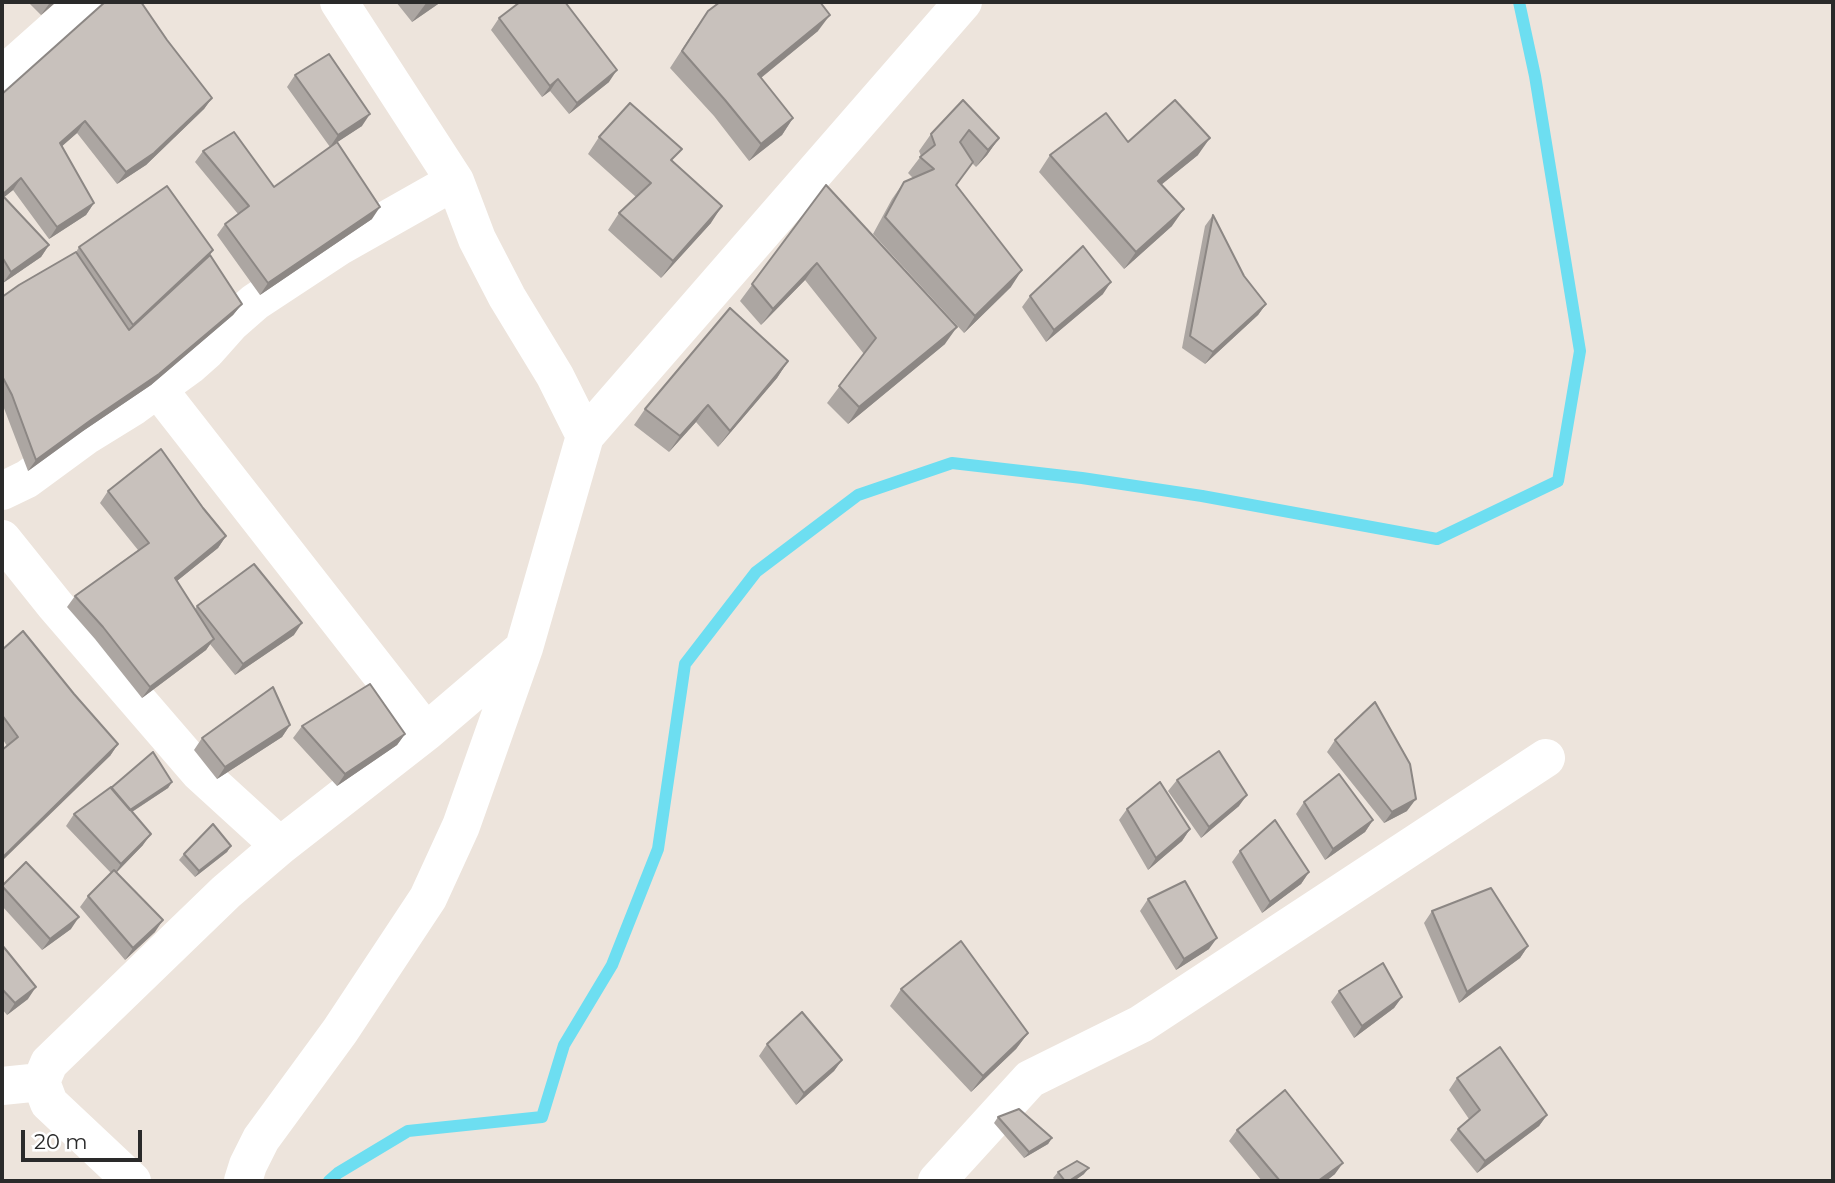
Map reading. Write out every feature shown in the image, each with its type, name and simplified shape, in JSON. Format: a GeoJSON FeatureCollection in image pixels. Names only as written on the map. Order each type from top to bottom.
{"type":"FeatureCollection","features":[{"type":"Feature","properties":{"kind":"street"},"geometry":{"type":"LineString","coordinates":[[2,76],[85,2]]}},
{"type":"Feature","properties":{"kind":"street"},"geometry":{"type":"LineString","coordinates":[[339,2],[455,181],[477,239],[555,376],[585,436]]}},
{"type":"Feature","properties":{"kind":"street"},"geometry":{"type":"LineString","coordinates":[[243,1181],[261,1139],[340,1031],[428,898],[461,826],[524,648],[585,436],[963,2]]}},
{"type":"Feature","properties":{"kind":"street"},"geometry":{"type":"LineString","coordinates":[[2,491],[27,479],[103,424],[158,389],[207,350],[231,323],[255,302],[340,246],[455,181]]}},
{"type":"Feature","properties":{"kind":"street"},"geometry":{"type":"LineString","coordinates":[[158,389],[426,732]]}},
{"type":"Feature","properties":{"kind":"street"},"geometry":{"type":"LineString","coordinates":[[2,539],[55,605],[200,773],[280,846]]}},
{"type":"Feature","properties":{"kind":"street"},"geometry":{"type":"LineString","coordinates":[[131,1181],[49,1104],[41,1082],[48,1063],[226,892],[280,846],[426,732],[524,648]]}},
{"type":"Feature","properties":{"kind":"street"},"geometry":{"type":"LineString","coordinates":[[937,1181],[1030,1079],[1141,1024],[1546,758]]}},
{"type":"Feature","properties":{"kind":"street"},"geometry":{"type":"LineString","coordinates":[[2,1086],[41,1082]]}},
{"type":"Feature","properties":{"kind":"building"},"geometry":{"type":"Polygon","coordinates":[[[105,2],[141,2],[212,98],[154,153],[126,172],[85,121],[60,143],[94,203],[57,227],[21,178],[2,195],[2,94],[105,2]]]}},
{"type":"Feature","properties":{"kind":"building"},"geometry":{"type":"Polygon","coordinates":[[[520,2],[565,2],[617,70],[577,103],[558,79],[550,86],[499,18],[520,2]]]}},
{"type":"Feature","properties":{"kind":"building"},"geometry":{"type":"Polygon","coordinates":[[[720,2],[820,2],[830,15],[758,74],[793,118],[761,144],[682,51],[708,11],[720,2]]]}},
{"type":"Feature","properties":{"kind":"building"},"geometry":{"type":"Polygon","coordinates":[[[329,54],[370,114],[338,135],[295,75],[329,54]]]}},
{"type":"Feature","properties":{"kind":"building"},"geometry":{"type":"Polygon","coordinates":[[[963,100],[999,138],[988,150],[969,130],[960,142],[973,162],[956,185],[1022,270],[975,316],[885,217],[904,182],[934,169],[920,157],[935,145],[931,134],[963,100]]]}},
{"type":"Feature","properties":{"kind":"building"},"geometry":{"type":"Polygon","coordinates":[[[1175,100],[1210,138],[1158,181],[1184,209],[1136,252],[1050,155],[1106,113],[1128,142],[1175,100]]]}},
{"type":"Feature","properties":{"kind":"building"},"geometry":{"type":"Polygon","coordinates":[[[630,103],[682,149],[671,160],[722,206],[673,261],[619,213],[651,183],[599,137],[630,103]]]}},
{"type":"Feature","properties":{"kind":"building"},"geometry":{"type":"Polygon","coordinates":[[[234,132],[274,187],[337,142],[380,207],[268,283],[225,224],[249,206],[203,151],[234,132]]]}},
{"type":"Feature","properties":{"kind":"building"},"geometry":{"type":"Polygon","coordinates":[[[826,185],[957,327],[859,407],[839,386],[876,338],[817,263],[773,309],[752,284],[826,185]]]}},
{"type":"Feature","properties":{"kind":"building"},"geometry":{"type":"Polygon","coordinates":[[[167,186],[213,250],[133,325],[79,247],[167,186]]]}},
{"type":"Feature","properties":{"kind":"building"},"geometry":{"type":"Polygon","coordinates":[[[2,195],[49,245],[11,272],[2,257],[2,195]]]}},
{"type":"Feature","properties":{"kind":"building"},"geometry":{"type":"Polygon","coordinates":[[[1213,215],[1244,276],[1266,304],[1213,352],[1190,336],[1213,215]]]}},
{"type":"Feature","properties":{"kind":"building"},"geometry":{"type":"Polygon","coordinates":[[[1083,246],[1111,282],[1054,330],[1030,296],[1083,246]]]}},
{"type":"Feature","properties":{"kind":"building"},"geometry":{"type":"Polygon","coordinates":[[[76,252],[129,330],[210,255],[242,304],[159,374],[36,460],[12,395],[2,376],[2,297],[76,252]]]}},
{"type":"Feature","properties":{"kind":"building"},"geometry":{"type":"Polygon","coordinates":[[[730,308],[788,361],[730,431],[708,405],[680,436],[645,409],[730,308]]]}},
{"type":"Feature","properties":{"kind":"building"},"geometry":{"type":"Polygon","coordinates":[[[161,449],[226,536],[175,578],[214,639],[150,687],[75,596],[149,543],[108,491],[161,449]]]}},
{"type":"Feature","properties":{"kind":"building"},"geometry":{"type":"Polygon","coordinates":[[[254,564],[302,623],[243,664],[197,606],[254,564]]]}},
{"type":"Feature","properties":{"kind":"building"},"geometry":{"type":"Polygon","coordinates":[[[23,631],[118,744],[2,858],[2,750],[18,737],[2,715],[2,650],[23,631]]]}},
{"type":"Feature","properties":{"kind":"building"},"geometry":{"type":"Polygon","coordinates":[[[370,684],[405,734],[345,774],[302,726],[370,684]]]}},
{"type":"Feature","properties":{"kind":"building"},"geometry":{"type":"Polygon","coordinates":[[[273,687],[290,725],[225,767],[202,738],[273,687]]]}},
{"type":"Feature","properties":{"kind":"building"},"geometry":{"type":"Polygon","coordinates":[[[1375,702],[1410,764],[1416,799],[1392,812],[1335,740],[1375,702]]]}},
{"type":"Feature","properties":{"kind":"building"},"geometry":{"type":"Polygon","coordinates":[[[1219,751],[1247,795],[1209,827],[1177,780],[1219,751]]]}},
{"type":"Feature","properties":{"kind":"building"},"geometry":{"type":"Polygon","coordinates":[[[153,752],[172,782],[130,810],[111,788],[153,752]]]}},
{"type":"Feature","properties":{"kind":"building"},"geometry":{"type":"Polygon","coordinates":[[[1339,774],[1373,820],[1333,849],[1304,802],[1339,774]]]}},
{"type":"Feature","properties":{"kind":"building"},"geometry":{"type":"Polygon","coordinates":[[[1160,782],[1190,829],[1156,858],[1127,809],[1160,782]]]}},
{"type":"Feature","properties":{"kind":"building"},"geometry":{"type":"Polygon","coordinates":[[[111,787],[151,834],[121,864],[74,814],[111,787]]]}},
{"type":"Feature","properties":{"kind":"building"},"geometry":{"type":"Polygon","coordinates":[[[1275,820],[1309,872],[1270,902],[1240,851],[1275,820]]]}},
{"type":"Feature","properties":{"kind":"building"},"geometry":{"type":"Polygon","coordinates":[[[213,824],[231,846],[199,871],[184,854],[213,824]]]}},
{"type":"Feature","properties":{"kind":"building"},"geometry":{"type":"Polygon","coordinates":[[[26,862],[79,917],[50,939],[2,886],[26,862]]]}},
{"type":"Feature","properties":{"kind":"building"},"geometry":{"type":"Polygon","coordinates":[[[114,870],[163,920],[133,948],[88,896],[114,870]]]}},
{"type":"Feature","properties":{"kind":"building"},"geometry":{"type":"Polygon","coordinates":[[[1185,881],[1217,938],[1184,959],[1148,899],[1185,881]]]}},
{"type":"Feature","properties":{"kind":"building"},"geometry":{"type":"Polygon","coordinates":[[[1491,888],[1528,946],[1467,992],[1432,911],[1491,888]]]}},
{"type":"Feature","properties":{"kind":"building"},"geometry":{"type":"Polygon","coordinates":[[[961,941],[1028,1033],[983,1076],[901,989],[961,941]]]}},
{"type":"Feature","properties":{"kind":"building"},"geometry":{"type":"Polygon","coordinates":[[[2,945],[36,987],[15,1003],[2,989],[2,945]]]}},
{"type":"Feature","properties":{"kind":"building"},"geometry":{"type":"Polygon","coordinates":[[[1383,963],[1402,997],[1362,1026],[1339,991],[1383,963]]]}},
{"type":"Feature","properties":{"kind":"building"},"geometry":{"type":"Polygon","coordinates":[[[802,1012],[842,1060],[804,1093],[767,1044],[802,1012]]]}},
{"type":"Feature","properties":{"kind":"building"},"geometry":{"type":"Polygon","coordinates":[[[1500,1047],[1547,1115],[1485,1161],[1458,1129],[1480,1110],[1457,1078],[1500,1047]]]}},
{"type":"Feature","properties":{"kind":"building"},"geometry":{"type":"Polygon","coordinates":[[[1285,1090],[1343,1163],[1318,1181],[1280,1181],[1237,1130],[1285,1090]]]}},
{"type":"Feature","properties":{"kind":"building"},"geometry":{"type":"Polygon","coordinates":[[[1019,1109],[1052,1138],[1029,1152],[998,1117],[1019,1109]]]}},
{"type":"Feature","properties":{"kind":"building"},"geometry":{"type":"Polygon","coordinates":[[[1077,1161],[1089,1168],[1065,1181],[1058,1172],[1077,1161]]]}},
{"type":"Feature","properties":{"kind":"waterway"},"geometry":{"type":"LineString","coordinates":[[329,1181],[408,1131],[542,1117],[564,1045],[612,965],[658,849],[685,664],[756,572],[858,495],[952,463],[1082,478],[1202,496],[1437,539],[1558,481],[1580,351],[1535,76],[1519,2]]}}]}
